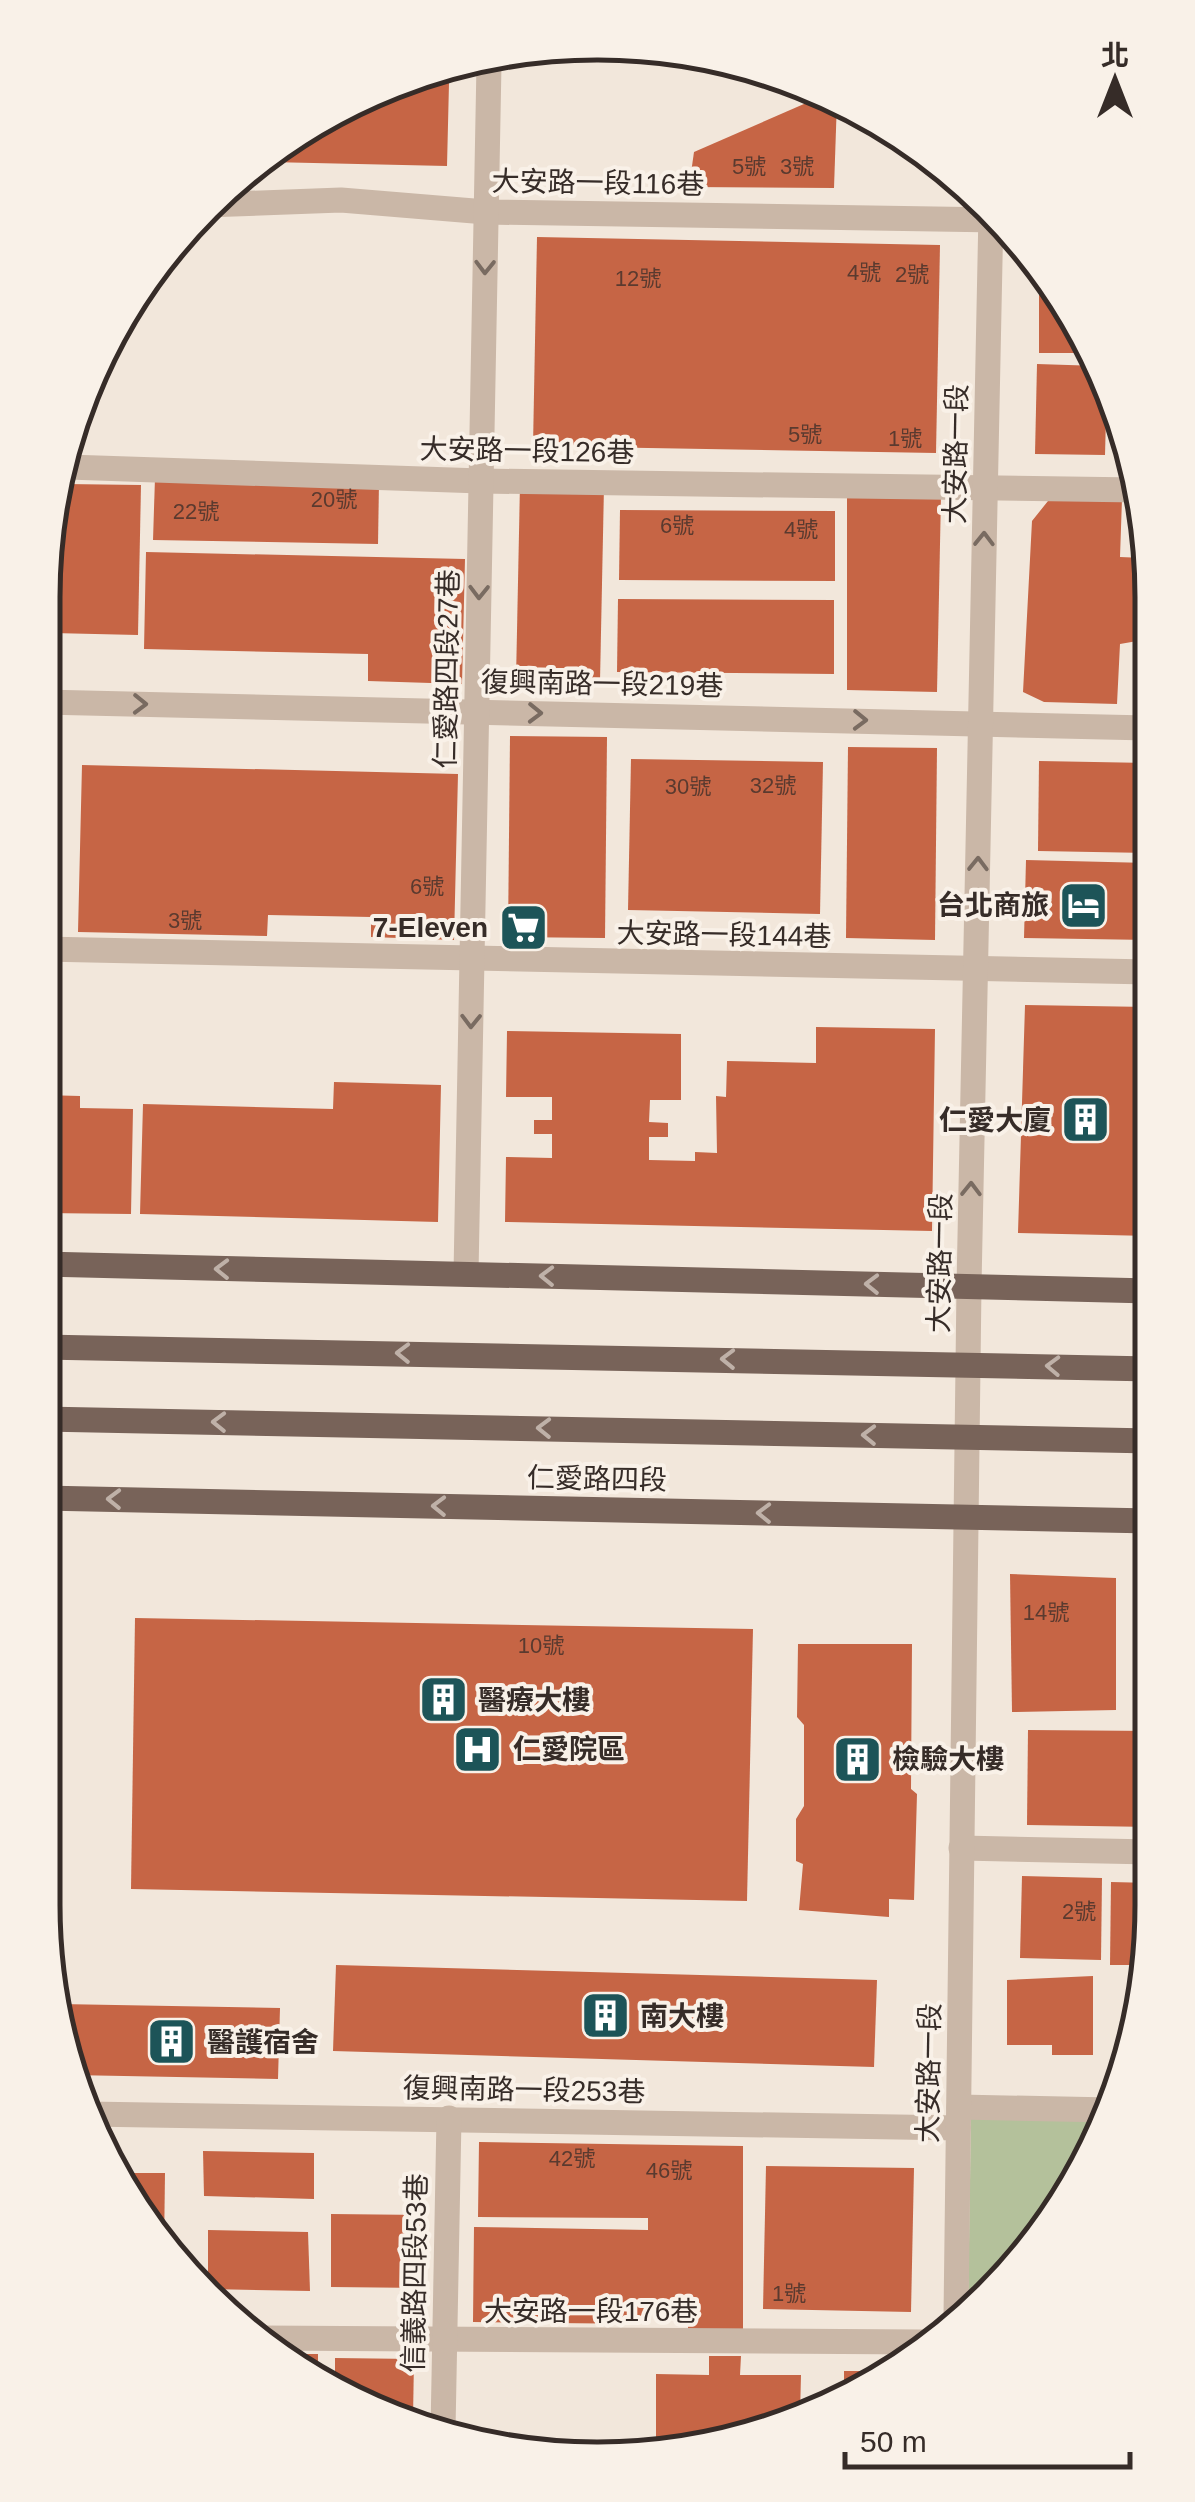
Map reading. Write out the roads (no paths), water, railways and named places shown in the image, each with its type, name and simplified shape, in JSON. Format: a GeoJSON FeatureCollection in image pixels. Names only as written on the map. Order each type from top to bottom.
{"type":"FeatureCollection","features":[{"type":"Feature","properties":{"kind":"main road"},"geometry":{"type":"LineString","coordinates":[[60,1264],[1135,1290]]}},
{"type":"Feature","properties":{"kind":"main road"},"geometry":{"type":"LineString","coordinates":[[60,1348],[1135,1369]]}},
{"type":"Feature","properties":{"kind":"main road","name":"仁愛路四段"},"geometry":{"type":"LineString","coordinates":[[60,1418],[1135,1441]]}},
{"type":"Feature","properties":{"kind":"main road","name":"仁愛路四段"},"geometry":{"type":"LineString","coordinates":[[60,1498],[1135,1521]]}},
{"type":"Feature","properties":{"kind":"street","name":"仁愛路四段27巷"},"geometry":{"type":"LineString","coordinates":[[466,1274],[489,71]]}},
{"type":"Feature","properties":{"kind":"street","name":"大安路一段116巷"},"geometry":{"type":"LineString","coordinates":[[231,204],[341,200],[486,212],[978,217]]}},
{"type":"Feature","properties":{"kind":"street","name":"大安路一段"},"geometry":{"type":"LineString","coordinates":[[956,2305],[969,1286],[993,233]]}},
{"type":"Feature","properties":{"kind":"street","name":"大安路一段126巷"},"geometry":{"type":"LineString","coordinates":[[76,467],[481,481],[1124,490]]}},
{"type":"Feature","properties":{"kind":"street","name":"復興南路一段219巷"},"geometry":{"type":"LineString","coordinates":[[60,702],[1135,728]]}},
{"type":"Feature","properties":{"kind":"street","name":"大安路一段144巷"},"geometry":{"type":"LineString","coordinates":[[60,950],[1135,972]]}},
{"type":"Feature","properties":{"kind":"street"},"geometry":{"type":"LineString","coordinates":[[961,1848],[1135,1852]]}},
{"type":"Feature","properties":{"kind":"street","name":"復興南路一段253巷"},"geometry":{"type":"LineString","coordinates":[[103,2114],[958,2118],[1094,2111]]}},
{"type":"Feature","properties":{"kind":"street","name":"信義路四段53巷"},"geometry":{"type":"LineString","coordinates":[[443,2419],[449,2118]]}},
{"type":"Feature","properties":{"kind":"street","name":"大安路一段176巷"},"geometry":{"type":"LineString","coordinates":[[280,2338],[909,2342]]}},
{"type":"Feature","properties":{"kind":"place","name":"台北商旅"},"geometry":{"type":"Point","coordinates":[1084,905]}},
{"type":"Feature","properties":{"kind":"place","name":"7-Eleven"},"geometry":{"type":"Point","coordinates":[523,927]}},
{"type":"Feature","properties":{"kind":"place","name":"仁愛大廈"},"geometry":{"type":"Point","coordinates":[1086,1120]}},
{"type":"Feature","properties":{"kind":"place","name":"醫療大樓"},"geometry":{"type":"Point","coordinates":[443,1700]}},
{"type":"Feature","properties":{"kind":"place","name":"仁愛院區"},"geometry":{"type":"Point","coordinates":[478,1749]}},
{"type":"Feature","properties":{"kind":"place","name":"檢驗大樓"},"geometry":{"type":"Point","coordinates":[857,1759]}},
{"type":"Feature","properties":{"kind":"place","name":"南大樓"},"geometry":{"type":"Point","coordinates":[605,2016]}},
{"type":"Feature","properties":{"kind":"place","name":"醫護宿舍"},"geometry":{"type":"Point","coordinates":[172,2042]}}]}
